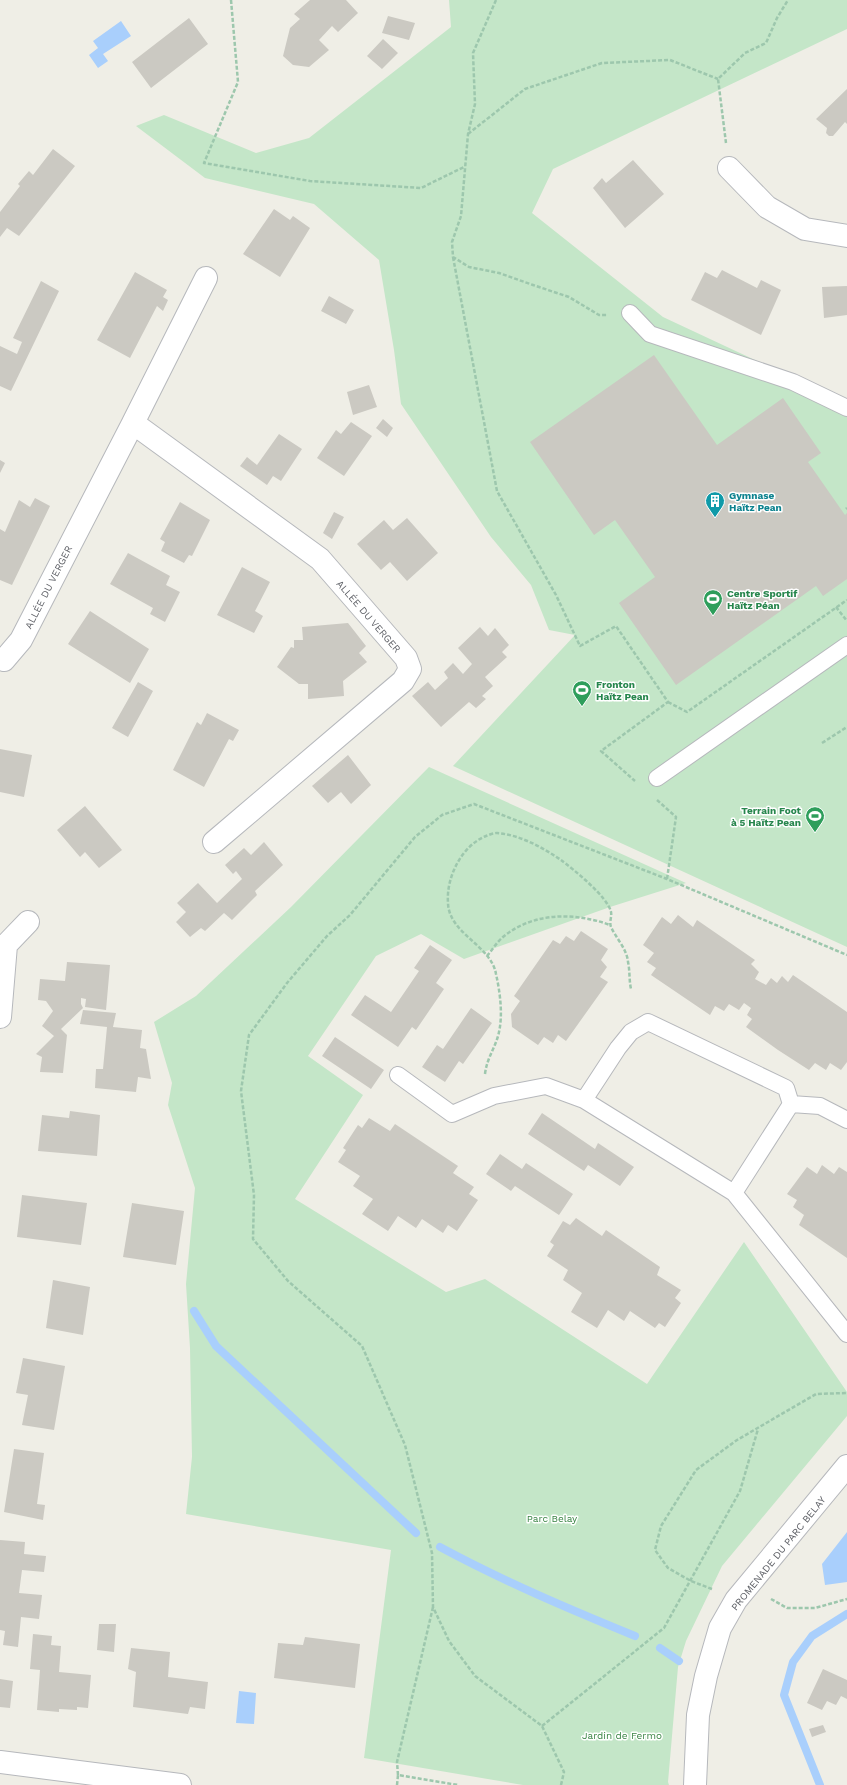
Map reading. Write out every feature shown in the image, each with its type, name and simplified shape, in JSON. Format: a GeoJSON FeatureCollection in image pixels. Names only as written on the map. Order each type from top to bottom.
{"type":"FeatureCollection","features":[{"type":"Feature","properties":{"kind":"street"},"geometry":{"type":"LineString","coordinates":[[729,168],[767,207],[805,229],[847,236]]}},
{"type":"Feature","properties":{"kind":"street","name":"ALLÉE DU VERGER"},"geometry":{"type":"LineString","coordinates":[[0,659],[4,660],[21,640],[206,278]]}},
{"type":"Feature","properties":{"kind":"street","name":"ALLÉE DU VERGER"},"geometry":{"type":"LineString","coordinates":[[133,423],[320,559],[406,658],[410,669],[403,681],[214,842]]}},
{"type":"Feature","properties":{"kind":"street"},"geometry":{"type":"LineString","coordinates":[[0,1017],[6,945],[28,922]]}},
{"type":"Feature","properties":{"kind":"street","name":"PROMENADE DU PARC BELAY"},"geometry":{"type":"LineString","coordinates":[[695,1785],[698,1715],[706,1676],[720,1628],[736,1600],[847,1466]]}},
{"type":"Feature","properties":{"kind":"street"},"geometry":{"type":"LineString","coordinates":[[0,1762],[136,1782],[180,1785]]}},
{"type":"Feature","properties":{"kind":"lane"},"geometry":{"type":"LineString","coordinates":[[630,313],[650,334],[792,382],[847,408]]}},
{"type":"Feature","properties":{"kind":"lane"},"geometry":{"type":"LineString","coordinates":[[658,778],[847,645]]}},
{"type":"Feature","properties":{"kind":"lane"},"geometry":{"type":"LineString","coordinates":[[584,1100],[618,1048],[631,1032],[648,1022],[786,1088],[791,1104],[734,1193]]}},
{"type":"Feature","properties":{"kind":"lane"},"geometry":{"type":"LineString","coordinates":[[398,1075],[452,1114],[494,1096],[546,1086],[584,1100],[734,1193],[847,1334]]}},
{"type":"Feature","properties":{"kind":"lane"},"geometry":{"type":"LineString","coordinates":[[791,1104],[820,1106],[847,1120]]}},
{"type":"Feature","properties":{"kind":"path"},"geometry":{"type":"LineString","coordinates":[[232,0],[238,82],[204,163],[310,181],[421,188],[464,167]]}},
{"type":"Feature","properties":{"kind":"path"},"geometry":{"type":"LineString","coordinates":[[496,0],[473,53],[475,104],[468,134],[461,216],[452,242],[453,257],[497,491],[556,595],[580,646],[616,626],[668,702],[687,712],[847,600]]}},
{"type":"Feature","properties":{"kind":"path"},"geometry":{"type":"LineString","coordinates":[[718,79],[744,53],[766,43],[777,18],[788,0]]}},
{"type":"Feature","properties":{"kind":"path"},"geometry":{"type":"LineString","coordinates":[[468,134],[525,89],[602,63],[670,60],[718,79]]}},
{"type":"Feature","properties":{"kind":"path"},"geometry":{"type":"LineString","coordinates":[[718,79],[729,168]]}},
{"type":"Feature","properties":{"kind":"path"},"geometry":{"type":"LineString","coordinates":[[453,257],[469,267],[498,273],[569,298],[599,316],[630,313]]}},
{"type":"Feature","properties":{"kind":"path"},"geometry":{"type":"LineString","coordinates":[[836,607],[847,621]]}},
{"type":"Feature","properties":{"kind":"path"},"geometry":{"type":"LineString","coordinates":[[636,782],[601,752],[668,702]]}},
{"type":"Feature","properties":{"kind":"path"},"geometry":{"type":"LineString","coordinates":[[822,743],[847,727]]}},
{"type":"Feature","properties":{"kind":"path"},"geometry":{"type":"LineString","coordinates":[[653,797],[676,817],[667,879]]}},
{"type":"Feature","properties":{"kind":"path"},"geometry":{"type":"LineString","coordinates":[[397,1785],[397,1762],[433,1607],[432,1553],[405,1445],[362,1346],[288,1281],[253,1239],[254,1196],[241,1091],[249,1035],[287,982],[327,936],[350,915],[415,837],[442,815],[474,804],[667,879],[847,955]]}},
{"type":"Feature","properties":{"kind":"path"},"geometry":{"type":"LineString","coordinates":[[485,1076],[486,1062],[499,1032],[501,1014],[496,972],[487,956],[454,921],[447,905],[449,887],[454,869],[463,854],[479,839],[495,833],[514,836],[534,844],[561,860],[586,880],[602,897],[611,911],[610,925],[628,961],[628,973],[631,989]]}},
{"type":"Feature","properties":{"kind":"path"},"geometry":{"type":"LineString","coordinates":[[487,956],[502,938],[520,926],[540,919],[576,915],[610,925]]}},
{"type":"Feature","properties":{"kind":"path"},"geometry":{"type":"LineString","coordinates":[[690,1581],[668,1568],[655,1550],[661,1526],[696,1470],[737,1440],[816,1394],[847,1393]]}},
{"type":"Feature","properties":{"kind":"path"},"geometry":{"type":"LineString","coordinates":[[542,1726],[664,1628],[740,1490],[758,1429]]}},
{"type":"Feature","properties":{"kind":"path"},"geometry":{"type":"LineString","coordinates":[[765,1596],[787,1608],[815,1608],[847,1599]]}},
{"type":"Feature","properties":{"kind":"path"},"geometry":{"type":"LineString","coordinates":[[433,1607],[449,1641],[475,1676],[542,1726],[564,1772],[560,1785]]}},
{"type":"Feature","properties":{"kind":"path"},"geometry":{"type":"LineString","coordinates":[[398,1775],[458,1785]]}},
{"type":"Feature","properties":{"kind":"green space"},"geometry":{"type":"Polygon","coordinates":[[[449,0],[847,0],[847,29],[553,169],[532,213],[663,317],[847,403],[847,947],[453,766],[575,635],[549,630],[531,585],[491,537],[401,404],[394,350],[379,260],[314,204],[205,178],[136,126],[164,115],[256,153],[309,138],[451,27],[449,0]]]}},
{"type":"Feature","properties":{"kind":"green space","name":"Parc Belay"},"geometry":{"type":"Polygon","coordinates":[[[429,767],[686,883],[610,907],[464,959],[421,934],[376,956],[308,1056],[363,1095],[295,1199],[446,1292],[485,1279],[647,1384],[744,1242],[847,1392],[847,1416],[722,1566],[686,1641],[678,1667],[668,1782],[669,1785],[523,1785],[364,1758],[391,1550],[186,1514],[192,1457],[190,1348],[186,1284],[195,1188],[168,1105],[172,1083],[154,1022],[196,996],[291,907],[429,767]]]}},
{"type":"Feature","properties":{"kind":"water"},"geometry":{"type":"Polygon","coordinates":[[[121,21],[131,36],[103,54],[108,61],[98,68],[89,55],[98,48],[93,41],[121,21]]]}},
{"type":"Feature","properties":{"kind":"water"},"geometry":{"type":"Polygon","coordinates":[[[847,1532],[847,1582],[825,1585],[822,1564],[847,1532]]]}},
{"type":"Feature","properties":{"kind":"water"},"geometry":{"type":"Polygon","coordinates":[[[239,1691],[256,1693],[254,1724],[236,1723],[239,1691]]]}},
{"type":"Feature","properties":{"kind":"building"},"geometry":{"type":"Polygon","coordinates":[[[310,0],[346,0],[358,13],[338,32],[332,26],[319,40],[329,50],[309,67],[293,65],[283,56],[290,28],[300,19],[294,14],[310,0]]]}},
{"type":"Feature","properties":{"kind":"building"},"geometry":{"type":"Polygon","coordinates":[[[388,16],[415,23],[409,40],[382,33],[388,16]]]}},
{"type":"Feature","properties":{"kind":"building"},"geometry":{"type":"Polygon","coordinates":[[[189,18],[208,44],[151,88],[132,62],[189,18]]]}},
{"type":"Feature","properties":{"kind":"building"},"geometry":{"type":"Polygon","coordinates":[[[383,39],[398,53],[382,69],[367,56],[383,39]]]}},
{"type":"Feature","properties":{"kind":"building"},"geometry":{"type":"Polygon","coordinates":[[[847,89],[847,124],[845,122],[833,136],[829,136],[826,133],[827,128],[816,119],[847,89]]]}},
{"type":"Feature","properties":{"kind":"building"},"geometry":{"type":"Polygon","coordinates":[[[53,149],[75,166],[19,236],[7,228],[0,237],[0,212],[20,186],[18,184],[29,171],[33,175],[53,149]]]}},
{"type":"Feature","properties":{"kind":"building"},"geometry":{"type":"Polygon","coordinates":[[[633,160],[664,194],[625,228],[593,188],[602,178],[606,183],[633,160]]]}},
{"type":"Feature","properties":{"kind":"building"},"geometry":{"type":"Polygon","coordinates":[[[274,209],[290,220],[293,216],[310,228],[280,277],[243,254],[274,209]]]}},
{"type":"Feature","properties":{"kind":"building"},"geometry":{"type":"Polygon","coordinates":[[[722,270],[757,288],[761,280],[781,290],[761,335],[691,300],[705,272],[717,278],[722,270]]]}},
{"type":"Feature","properties":{"kind":"building"},"geometry":{"type":"Polygon","coordinates":[[[135,272],[167,290],[163,297],[168,300],[163,311],[157,306],[130,358],[97,340],[135,272]]]}},
{"type":"Feature","properties":{"kind":"building"},"geometry":{"type":"Polygon","coordinates":[[[41,281],[59,291],[11,391],[0,386],[0,346],[17,354],[22,342],[13,338],[41,281]]]}},
{"type":"Feature","properties":{"kind":"building"},"geometry":{"type":"Polygon","coordinates":[[[847,286],[847,315],[824,318],[822,287],[847,286]]]}},
{"type":"Feature","properties":{"kind":"building"},"geometry":{"type":"Polygon","coordinates":[[[329,296],[354,310],[346,324],[321,311],[329,296]]]}},
{"type":"Feature","properties":{"kind":"building","name":"Gymnase Haïtz Pean"},"geometry":{"type":"Polygon","coordinates":[[[654,355],[717,445],[783,398],[821,453],[808,462],[845,515],[847,513],[847,579],[823,596],[816,586],[676,685],[619,603],[655,577],[615,520],[594,535],[530,442],[654,355]]]}},
{"type":"Feature","properties":{"kind":"building"},"geometry":{"type":"Polygon","coordinates":[[[369,385],[377,407],[353,415],[347,392],[369,385]]]}},
{"type":"Feature","properties":{"kind":"building"},"geometry":{"type":"Polygon","coordinates":[[[383,419],[393,428],[387,437],[376,428],[383,419]]]}},
{"type":"Feature","properties":{"kind":"building"},"geometry":{"type":"Polygon","coordinates":[[[351,422],[372,436],[344,476],[317,458],[336,430],[341,434],[351,422]]]}},
{"type":"Feature","properties":{"kind":"building"},"geometry":{"type":"Polygon","coordinates":[[[279,434],[302,449],[281,481],[273,476],[267,485],[240,466],[247,457],[257,465],[279,434]]]}},
{"type":"Feature","properties":{"kind":"building"},"geometry":{"type":"Polygon","coordinates":[[[0,460],[5,463],[0,473],[0,460]]]}},
{"type":"Feature","properties":{"kind":"building"},"geometry":{"type":"Polygon","coordinates":[[[35,498],[50,506],[12,585],[0,580],[0,529],[5,532],[19,500],[30,507],[35,498]]]}},
{"type":"Feature","properties":{"kind":"building"},"geometry":{"type":"Polygon","coordinates":[[[180,502],[210,520],[192,556],[189,555],[184,563],[161,551],[165,542],[160,539],[180,502]]]}},
{"type":"Feature","properties":{"kind":"building"},"geometry":{"type":"Polygon","coordinates":[[[334,512],[344,517],[332,539],[323,533],[334,512]]]}},
{"type":"Feature","properties":{"kind":"building"},"geometry":{"type":"Polygon","coordinates":[[[407,518],[438,553],[407,581],[390,562],[381,570],[357,544],[384,520],[393,530],[407,518]]]}},
{"type":"Feature","properties":{"kind":"building"},"geometry":{"type":"Polygon","coordinates":[[[128,553],[170,576],[166,585],[180,592],[165,622],[150,614],[153,608],[110,584],[128,553]]]}},
{"type":"Feature","properties":{"kind":"building"},"geometry":{"type":"Polygon","coordinates":[[[242,567],[270,582],[255,611],[263,616],[254,633],[217,615],[242,567]]]}},
{"type":"Feature","properties":{"kind":"building"},"geometry":{"type":"Polygon","coordinates":[[[90,611],[149,649],[130,683],[68,644],[90,611]]]}},
{"type":"Feature","properties":{"kind":"building"},"geometry":{"type":"Polygon","coordinates":[[[348,623],[366,646],[359,653],[367,662],[343,681],[344,696],[308,699],[308,684],[299,684],[277,667],[291,647],[294,648],[294,640],[303,640],[302,627],[348,623]]]}},
{"type":"Feature","properties":{"kind":"building"},"geometry":{"type":"Polygon","coordinates":[[[480,627],[488,636],[495,628],[509,645],[502,652],[507,657],[485,677],[493,686],[482,696],[486,699],[476,708],[469,702],[441,727],[412,696],[428,682],[435,690],[448,678],[444,672],[453,663],[463,674],[472,664],[458,648],[480,627]]]}},
{"type":"Feature","properties":{"kind":"building"},"geometry":{"type":"Polygon","coordinates":[[[138,682],[153,691],[128,737],[112,728],[138,682]]]}},
{"type":"Feature","properties":{"kind":"building"},"geometry":{"type":"Polygon","coordinates":[[[207,713],[239,730],[233,741],[229,739],[204,787],[173,770],[197,722],[201,725],[207,713]]]}},
{"type":"Feature","properties":{"kind":"building"},"geometry":{"type":"Polygon","coordinates":[[[0,749],[32,755],[24,797],[0,792],[0,749]]]}},
{"type":"Feature","properties":{"kind":"building"},"geometry":{"type":"Polygon","coordinates":[[[348,755],[371,785],[351,804],[341,792],[328,803],[312,786],[348,755]]]}},
{"type":"Feature","properties":{"kind":"building"},"geometry":{"type":"Polygon","coordinates":[[[85,806],[122,850],[99,868],[85,852],[80,857],[57,830],[85,806]]]}},
{"type":"Feature","properties":{"kind":"building"},"geometry":{"type":"Polygon","coordinates":[[[264,842],[283,865],[255,891],[257,895],[232,920],[224,913],[205,931],[201,928],[190,937],[176,922],[186,912],[177,903],[198,883],[217,903],[242,879],[236,871],[233,874],[225,865],[244,848],[251,855],[264,842]]]}},
{"type":"Feature","properties":{"kind":"building"},"geometry":{"type":"Polygon","coordinates":[[[678,915],[693,927],[697,920],[755,960],[751,964],[759,972],[755,979],[766,985],[771,978],[777,983],[782,976],[788,982],[793,975],[847,1012],[847,1062],[841,1070],[830,1063],[826,1070],[815,1063],[809,1070],[778,1050],[746,1027],[752,1019],[747,1015],[751,1008],[744,1003],[739,1010],[729,1004],[724,1011],[715,1006],[710,1015],[651,975],[656,968],[647,962],[654,953],[643,945],[662,917],[671,924],[678,915]]]}},
{"type":"Feature","properties":{"kind":"building"},"geometry":{"type":"Polygon","coordinates":[[[581,931],[608,949],[601,960],[607,967],[600,977],[608,982],[566,1041],[558,1035],[553,1043],[544,1037],[538,1045],[512,1027],[511,1014],[520,1001],[514,996],[553,940],[560,944],[566,936],[574,941],[581,931]]]}},
{"type":"Feature","properties":{"kind":"building"},"geometry":{"type":"Polygon","coordinates":[[[430,945],[452,960],[436,983],[444,989],[416,1030],[412,1027],[398,1047],[351,1015],[365,995],[391,1012],[419,971],[414,968],[430,945]]]}},
{"type":"Feature","properties":{"kind":"building"},"geometry":{"type":"Polygon","coordinates":[[[67,962],[110,965],[106,1010],[85,1007],[86,999],[81,998],[83,1008],[61,1029],[67,1035],[63,1073],[40,1072],[42,1057],[36,1054],[54,1036],[42,1026],[53,1011],[46,1001],[38,1000],[40,979],[65,981],[67,962]]]}},
{"type":"Feature","properties":{"kind":"building"},"geometry":{"type":"Polygon","coordinates":[[[471,1008],[492,1023],[463,1064],[459,1061],[445,1082],[422,1067],[437,1045],[443,1049],[471,1008]]]}},
{"type":"Feature","properties":{"kind":"building"},"geometry":{"type":"Polygon","coordinates":[[[83,1010],[116,1013],[113,1027],[142,1030],[140,1048],[146,1049],[151,1079],[138,1077],[136,1092],[95,1088],[96,1069],[103,1069],[107,1027],[80,1024],[83,1010]]]}},
{"type":"Feature","properties":{"kind":"building"},"geometry":{"type":"Polygon","coordinates":[[[335,1037],[384,1070],[371,1089],[322,1056],[335,1037]]]}},
{"type":"Feature","properties":{"kind":"building"},"geometry":{"type":"Polygon","coordinates":[[[70,1111],[100,1115],[97,1156],[38,1151],[42,1115],[69,1118],[70,1111]]]}},
{"type":"Feature","properties":{"kind":"building"},"geometry":{"type":"Polygon","coordinates":[[[542,1113],[595,1149],[598,1143],[634,1167],[620,1186],[588,1165],[584,1171],[528,1134],[542,1113]]]}},
{"type":"Feature","properties":{"kind":"building"},"geometry":{"type":"Polygon","coordinates":[[[369,1118],[390,1131],[395,1124],[458,1166],[453,1173],[474,1187],[469,1194],[478,1200],[457,1231],[448,1225],[443,1233],[422,1219],[416,1228],[398,1216],[388,1231],[362,1214],[373,1199],[353,1186],[360,1176],[338,1162],[346,1150],[343,1148],[358,1125],[362,1128],[369,1118]]]}},
{"type":"Feature","properties":{"kind":"building"},"geometry":{"type":"Polygon","coordinates":[[[500,1154],[522,1169],[526,1163],[573,1194],[559,1215],[515,1186],[511,1191],[486,1174],[500,1154]]]}},
{"type":"Feature","properties":{"kind":"building"},"geometry":{"type":"Polygon","coordinates":[[[822,1165],[834,1174],[839,1167],[847,1172],[847,1258],[799,1225],[804,1215],[793,1207],[797,1200],[787,1194],[807,1167],[817,1174],[822,1165]]]}},
{"type":"Feature","properties":{"kind":"building"},"geometry":{"type":"Polygon","coordinates":[[[22,1195],[87,1203],[81,1245],[17,1237],[22,1195]]]}},
{"type":"Feature","properties":{"kind":"building"},"geometry":{"type":"Polygon","coordinates":[[[132,1203],[184,1211],[176,1265],[123,1257],[132,1203]]]}},
{"type":"Feature","properties":{"kind":"building"},"geometry":{"type":"Polygon","coordinates":[[[576,1218],[602,1236],[606,1230],[660,1267],[657,1275],[681,1290],[675,1298],[681,1303],[665,1327],[659,1323],[655,1328],[630,1311],[624,1321],[608,1310],[597,1328],[571,1312],[582,1293],[563,1280],[568,1270],[547,1256],[554,1245],[550,1242],[563,1221],[570,1225],[576,1218]]]}},
{"type":"Feature","properties":{"kind":"building"},"geometry":{"type":"Polygon","coordinates":[[[53,1280],[90,1287],[83,1335],[46,1328],[53,1280]]]}},
{"type":"Feature","properties":{"kind":"building"},"geometry":{"type":"Polygon","coordinates":[[[23,1358],[65,1366],[54,1430],[22,1425],[28,1395],[16,1393],[23,1358]]]}},
{"type":"Feature","properties":{"kind":"building"},"geometry":{"type":"Polygon","coordinates":[[[14,1449],[44,1453],[37,1504],[45,1505],[43,1520],[4,1512],[14,1449]]]}},
{"type":"Feature","properties":{"kind":"building"},"geometry":{"type":"Polygon","coordinates":[[[0,1540],[25,1542],[24,1554],[46,1556],[44,1572],[22,1570],[19,1593],[42,1595],[39,1619],[21,1617],[18,1647],[3,1645],[5,1631],[0,1630],[0,1540]]]}},
{"type":"Feature","properties":{"kind":"building"},"geometry":{"type":"Polygon","coordinates":[[[99,1624],[116,1624],[114,1652],[97,1650],[99,1624]]]}},
{"type":"Feature","properties":{"kind":"building"},"geometry":{"type":"Polygon","coordinates":[[[33,1634],[52,1636],[51,1645],[61,1646],[59,1672],[91,1675],[88,1708],[77,1707],[77,1710],[59,1709],[59,1712],[37,1710],[40,1670],[30,1669],[33,1634]]]}},
{"type":"Feature","properties":{"kind":"building"},"geometry":{"type":"Polygon","coordinates":[[[305,1637],[360,1644],[355,1688],[274,1678],[278,1643],[303,1645],[305,1637]]]}},
{"type":"Feature","properties":{"kind":"building"},"geometry":{"type":"Polygon","coordinates":[[[131,1648],[170,1652],[168,1677],[208,1682],[205,1709],[190,1707],[188,1714],[133,1707],[136,1672],[128,1669],[131,1648]]]}},
{"type":"Feature","properties":{"kind":"building"},"geometry":{"type":"Polygon","coordinates":[[[823,1669],[847,1680],[847,1699],[841,1696],[836,1705],[827,1701],[822,1710],[807,1703],[823,1669]]]}},
{"type":"Feature","properties":{"kind":"building"},"geometry":{"type":"Polygon","coordinates":[[[0,1679],[13,1681],[10,1708],[0,1707],[0,1679]]]}},
{"type":"Feature","properties":{"kind":"building"},"geometry":{"type":"Polygon","coordinates":[[[823,1725],[826,1732],[812,1737],[809,1729],[823,1725]]]}},
{"type":"Feature","properties":{"kind":"waterway"},"geometry":{"type":"LineString","coordinates":[[194,1311],[216,1346],[416,1533]]}},
{"type":"Feature","properties":{"kind":"waterway"},"geometry":{"type":"LineString","coordinates":[[440,1547],[536,1594],[635,1636]]}},
{"type":"Feature","properties":{"kind":"waterway"},"geometry":{"type":"LineString","coordinates":[[820,1785],[784,1695],[793,1662],[812,1636],[847,1614]]}},
{"type":"Feature","properties":{"kind":"waterway"},"geometry":{"type":"LineString","coordinates":[[660,1648],[679,1661]]}},
{"type":"Feature","properties":{"kind":"place","name":"Gymnase Haïtz Pean"},"geometry":{"type":"Point","coordinates":[715,518]}},
{"type":"Feature","properties":{"kind":"place","name":"Centre Sportif Haïtz Péan"},"geometry":{"type":"Point","coordinates":[713,616]}},
{"type":"Feature","properties":{"kind":"place","name":"Fronton Haïtz Pean"},"geometry":{"type":"Point","coordinates":[582,707]}},
{"type":"Feature","properties":{"kind":"place","name":"Terrain Foot à 5 Haïtz Pean"},"geometry":{"type":"Point","coordinates":[815,833]}},
{"type":"Feature","properties":{"kind":"park label","name":"Jardin de Fermo"},"geometry":{"type":"Point","coordinates":[622,1735]}}]}
